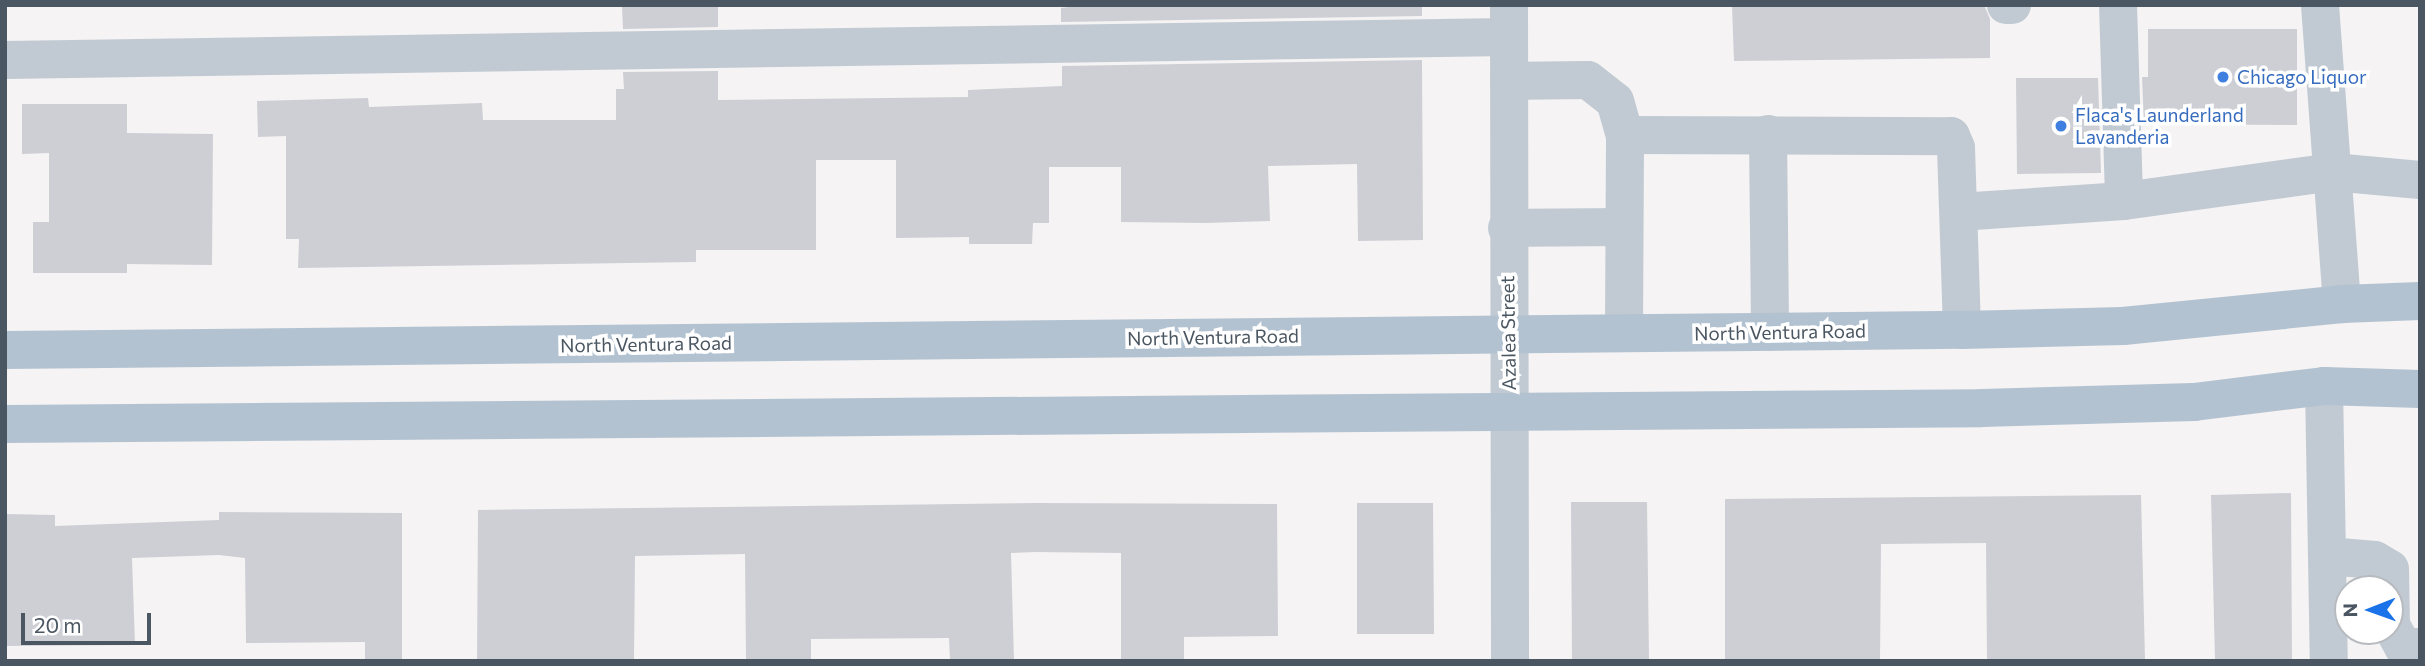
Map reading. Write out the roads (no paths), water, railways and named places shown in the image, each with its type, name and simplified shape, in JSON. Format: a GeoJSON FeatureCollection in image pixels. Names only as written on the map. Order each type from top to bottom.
{"type":"FeatureCollection","features":[{"type":"Feature","properties":{"kind":"main road","name":"North Ventura Road"},"geometry":{"type":"LineString","coordinates":[[5,351],[1962,330],[2123,326],[2342,304],[2420,301]]}},
{"type":"Feature","properties":{"kind":"main road"},"geometry":{"type":"LineString","coordinates":[[5,424],[1509,412],[2194,402],[2324,386],[2420,389]]}},
{"type":"Feature","properties":{"kind":"street"},"geometry":{"type":"LineString","coordinates":[[2006,5],[2012,5]]}},
{"type":"Feature","properties":{"kind":"street"},"geometry":{"type":"LineString","coordinates":[[2118,5],[2124,201]]}},
{"type":"Feature","properties":{"kind":"street"},"geometry":{"type":"LineString","coordinates":[[2320,5],[2342,304]]}},
{"type":"Feature","properties":{"kind":"street"},"geometry":{"type":"LineString","coordinates":[[5,60],[1509,21]]}},
{"type":"Feature","properties":{"kind":"street","name":"Azalea Street"},"geometry":{"type":"LineString","coordinates":[[1509,21],[1507,228],[1510,661]]}},
{"type":"Feature","properties":{"kind":"street"},"geometry":{"type":"LineString","coordinates":[[1509,81],[1588,80],[1615,102],[1625,135],[1624,333]]}},
{"type":"Feature","properties":{"kind":"street"},"geometry":{"type":"LineString","coordinates":[[1768,134],[1770,332]]}},
{"type":"Feature","properties":{"kind":"street"},"geometry":{"type":"LineString","coordinates":[[1625,135],[1951,136],[1956,148],[1962,330]]}},
{"type":"Feature","properties":{"kind":"street"},"geometry":{"type":"LineString","coordinates":[[1959,212],[2124,201],[2333,172],[2420,180]]}},
{"type":"Feature","properties":{"kind":"street"},"geometry":{"type":"LineString","coordinates":[[1507,228],[1624,227]]}},
{"type":"Feature","properties":{"kind":"street"},"geometry":{"type":"LineString","coordinates":[[2324,386],[2329,661]]}},
{"type":"Feature","properties":{"kind":"street"},"geometry":{"type":"LineString","coordinates":[[2328,556],[2375,560],[2390,569],[2391,625],[2403,647],[2420,647]]}},
{"type":"Feature","properties":{"kind":"place","name":"Chicago Liquor"},"geometry":{"type":"Point","coordinates":[2223,77]}},
{"type":"Feature","properties":{"kind":"place","name":"Flaca's Launderland Lavanderia"},"geometry":{"type":"Point","coordinates":[2061,126]}}]}
